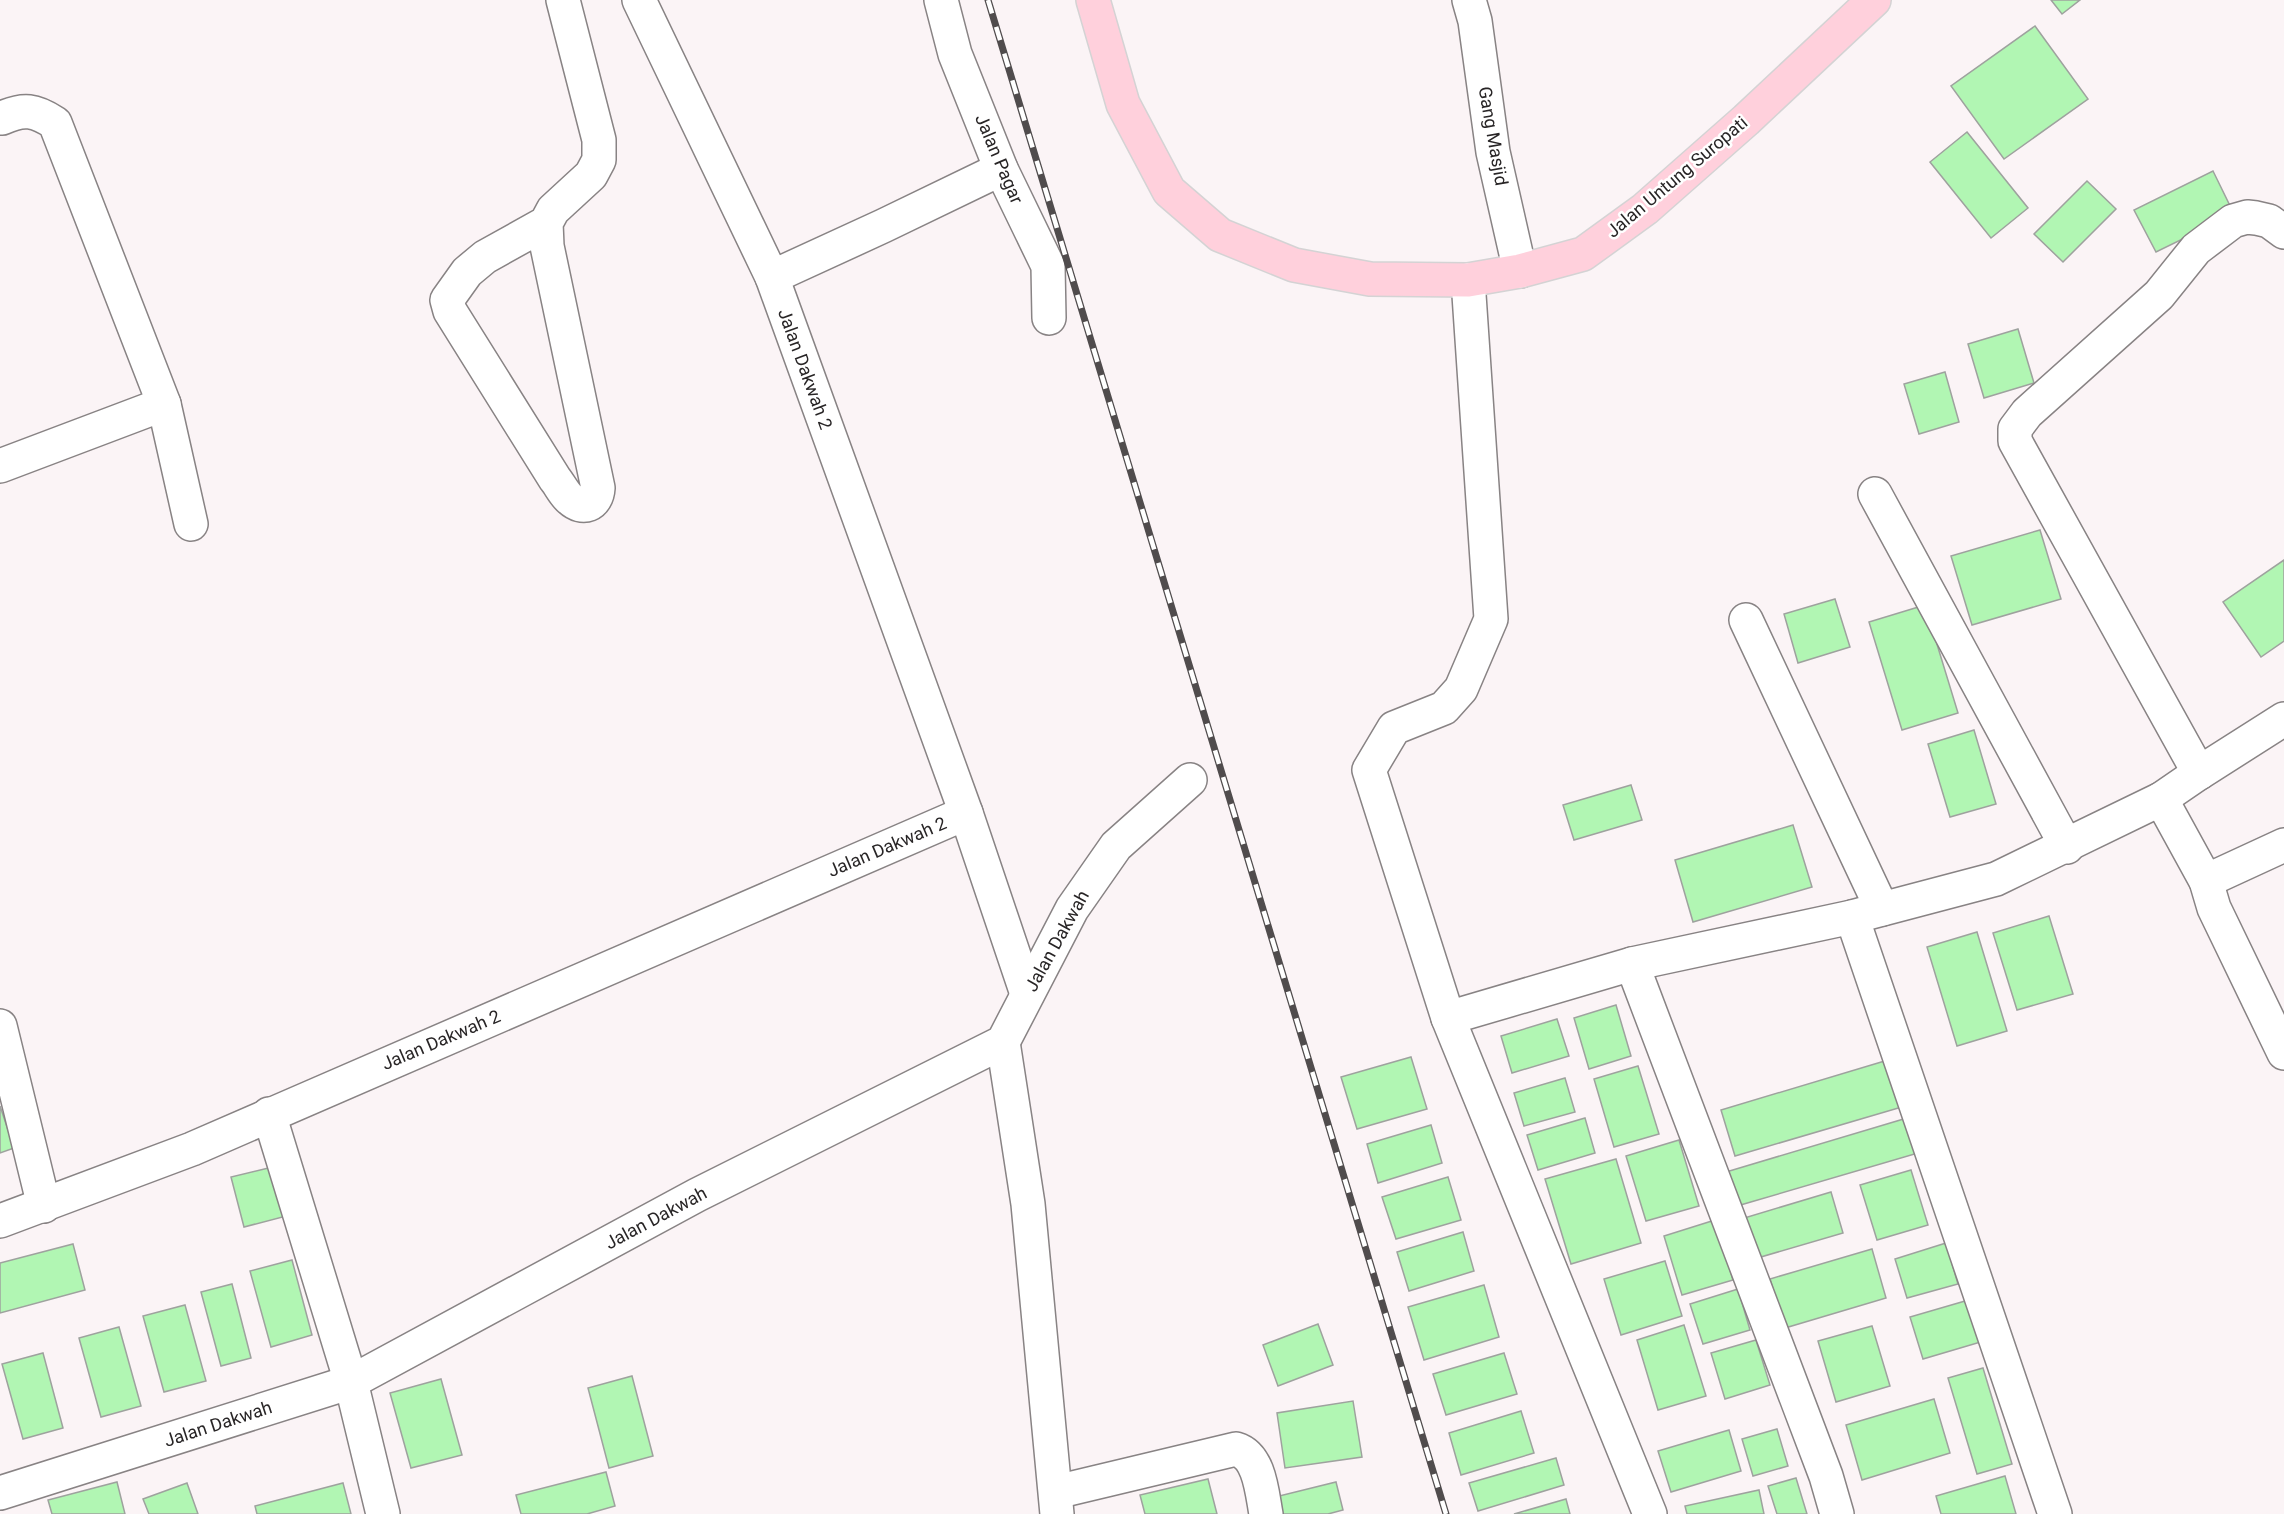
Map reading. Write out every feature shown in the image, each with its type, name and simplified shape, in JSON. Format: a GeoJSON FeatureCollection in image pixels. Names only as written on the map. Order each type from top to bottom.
{"type":"FeatureCollection","features":[{"type":"Feature","properties":{"kind":"main road","name":"Jalan Untung Suropati"},"geometry":{"type":"LineString","coordinates":[[1093,0],[1123,104],[1169,191],[1220,235],[1294,265],[1371,279],[1468,280],[1520,271],[1583,254],[1645,209],[1746,120],[1874,0]]}},
{"type":"Feature","properties":{"kind":"street"},"geometry":{"type":"LineString","coordinates":[[546,223],[485,257],[467,272],[447,300],[450,311],[555,479],[570,499],[581,506],[586,506],[591,505],[596,498],[598,488],[547,246],[546,223],[553,210],[591,175],[599,160],[599,140],[563,0]]}},
{"type":"Feature","properties":{"kind":"street","name":"Jalan Dakwah 2"},"geometry":{"type":"LineString","coordinates":[[0,1221],[192,1149],[966,813],[772,277],[639,0]]}},
{"type":"Feature","properties":{"kind":"street","name":"Jalan Pagar"},"geometry":{"type":"LineString","coordinates":[[941,0],[955,54],[1001,169],[1048,266],[1049,318]]}},
{"type":"Feature","properties":{"kind":"street","name":"Gang Masjid"},"geometry":{"type":"LineString","coordinates":[[1469,0],[1475,21],[1493,152],[1520,271]]}},
{"type":"Feature","properties":{"kind":"street"},"geometry":{"type":"LineString","coordinates":[[2,118],[15,112],[33,112],[55,123],[164,404],[190,524]]}},
{"type":"Feature","properties":{"kind":"street"},"geometry":{"type":"LineString","coordinates":[[772,277],[1001,169]]}},
{"type":"Feature","properties":{"kind":"street"},"geometry":{"type":"LineString","coordinates":[[2199,773],[2015,441],[2015,429],[2027,413],[2159,295],[2196,249],[2233,221],[2247,217],[2256,218],[2269,221],[2284,232]]}},
{"type":"Feature","properties":{"kind":"street"},"geometry":{"type":"LineString","coordinates":[[1468,280],[1491,619],[1461,689],[1444,708],[1394,728],[1369,770],[1448,1018],[1650,1514]]}},
{"type":"Feature","properties":{"kind":"street"},"geometry":{"type":"LineString","coordinates":[[0,466],[164,404]]}},
{"type":"Feature","properties":{"kind":"street"},"geometry":{"type":"LineString","coordinates":[[1875,494],[2067,847]]}},
{"type":"Feature","properties":{"kind":"street"},"geometry":{"type":"LineString","coordinates":[[1746,620],[1867,913],[2055,1514]]}},
{"type":"Feature","properties":{"kind":"street"},"geometry":{"type":"LineString","coordinates":[[1448,1018],[1632,964],[1867,913],[1996,879],[2161,800],[2284,719]]}},
{"type":"Feature","properties":{"kind":"street","name":"Jalan Dakwah"},"geometry":{"type":"LineString","coordinates":[[0,1493],[351,1382],[697,1195],[1003,1042],[1072,909],[1116,846],[1190,780]]}},
{"type":"Feature","properties":{"kind":"street"},"geometry":{"type":"LineString","coordinates":[[2161,800],[2206,881],[2214,908],[2282,1044]]}},
{"type":"Feature","properties":{"kind":"street"},"geometry":{"type":"LineString","coordinates":[[966,813],[1027,994]]}},
{"type":"Feature","properties":{"kind":"street"},"geometry":{"type":"LineString","coordinates":[[2206,881],[2284,845]]}},
{"type":"Feature","properties":{"kind":"street"},"geometry":{"type":"LineString","coordinates":[[1632,964],[1826,1476],[1837,1514]]}},
{"type":"Feature","properties":{"kind":"street"},"geometry":{"type":"LineString","coordinates":[[0,1026],[44,1206]]}},
{"type":"Feature","properties":{"kind":"street"},"geometry":{"type":"LineString","coordinates":[[1003,1042],[1028,1204],[1056,1503],[1236,1449],[1248,1456],[1258,1474],[1266,1514]]}},
{"type":"Feature","properties":{"kind":"street"},"geometry":{"type":"LineString","coordinates":[[269,1114],[351,1382],[383,1514]]}},
{"type":"Feature","properties":{"kind":"building"},"geometry":{"type":"Polygon","coordinates":[[[2051,0],[2080,0],[2062,14],[2051,0]]]}},
{"type":"Feature","properties":{"kind":"building"},"geometry":{"type":"Polygon","coordinates":[[[2035,26],[2088,99],[2004,159],[1951,86],[2035,26]]]}},
{"type":"Feature","properties":{"kind":"building"},"geometry":{"type":"Polygon","coordinates":[[[1967,132],[2028,208],[1991,238],[1930,162],[1967,132]]]}},
{"type":"Feature","properties":{"kind":"building"},"geometry":{"type":"Polygon","coordinates":[[[2213,171],[2234,214],[2156,252],[2134,210],[2213,171]]]}},
{"type":"Feature","properties":{"kind":"building"},"geometry":{"type":"Polygon","coordinates":[[[2087,181],[2116,209],[2063,262],[2034,234],[2087,181]]]}},
{"type":"Feature","properties":{"kind":"building"},"geometry":{"type":"Polygon","coordinates":[[[2018,329],[2034,383],[1984,398],[1968,344],[2018,329]]]}},
{"type":"Feature","properties":{"kind":"building"},"geometry":{"type":"Polygon","coordinates":[[[1945,372],[1959,422],[1919,434],[1904,384],[1945,372]]]}},
{"type":"Feature","properties":{"kind":"building"},"geometry":{"type":"Polygon","coordinates":[[[2040,530],[2061,599],[1972,625],[1951,556],[2040,530]]]}},
{"type":"Feature","properties":{"kind":"building"},"geometry":{"type":"Polygon","coordinates":[[[2284,560],[2284,641],[2261,657],[2223,602],[2284,560]]]}},
{"type":"Feature","properties":{"kind":"building"},"geometry":{"type":"Polygon","coordinates":[[[1835,599],[1850,647],[1798,663],[1784,614],[1835,599]]]}},
{"type":"Feature","properties":{"kind":"building"},"geometry":{"type":"Polygon","coordinates":[[[1925,605],[1958,713],[1902,730],[1869,622],[1925,605]]]}},
{"type":"Feature","properties":{"kind":"building"},"geometry":{"type":"Polygon","coordinates":[[[1974,730],[1996,804],[1950,817],[1928,744],[1974,730]]]}},
{"type":"Feature","properties":{"kind":"building"},"geometry":{"type":"Polygon","coordinates":[[[1631,785],[1642,820],[1574,840],[1563,805],[1631,785]]]}},
{"type":"Feature","properties":{"kind":"building"},"geometry":{"type":"Polygon","coordinates":[[[1793,825],[1812,887],[1693,922],[1675,860],[1793,825]]]}},
{"type":"Feature","properties":{"kind":"building"},"geometry":{"type":"Polygon","coordinates":[[[2049,916],[2073,994],[2017,1010],[1993,933],[2049,916]]]}},
{"type":"Feature","properties":{"kind":"building"},"geometry":{"type":"Polygon","coordinates":[[[1977,932],[2007,1031],[1957,1046],[1927,947],[1977,932]]]}},
{"type":"Feature","properties":{"kind":"building"},"geometry":{"type":"Polygon","coordinates":[[[1616,1005],[1631,1056],[1589,1069],[1574,1018],[1616,1005]]]}},
{"type":"Feature","properties":{"kind":"building"},"geometry":{"type":"Polygon","coordinates":[[[1557,1019],[1569,1056],[1512,1073],[1501,1036],[1557,1019]]]}},
{"type":"Feature","properties":{"kind":"building"},"geometry":{"type":"Polygon","coordinates":[[[1411,1057],[1427,1109],[1357,1129],[1341,1077],[1411,1057]]]}},
{"type":"Feature","properties":{"kind":"building"},"geometry":{"type":"Polygon","coordinates":[[[1898,1057],[1912,1104],[1735,1156],[1721,1110],[1898,1057]]]}},
{"type":"Feature","properties":{"kind":"building"},"geometry":{"type":"Polygon","coordinates":[[[1638,1066],[1659,1134],[1614,1147],[1594,1079],[1638,1066]]]}},
{"type":"Feature","properties":{"kind":"building"},"geometry":{"type":"Polygon","coordinates":[[[1565,1078],[1575,1112],[1524,1126],[1514,1093],[1565,1078]]]}},
{"type":"Feature","properties":{"kind":"building"},"geometry":{"type":"Polygon","coordinates":[[[0,1106],[14,1148],[0,1153],[0,1106]]]}},
{"type":"Feature","properties":{"kind":"building"},"geometry":{"type":"Polygon","coordinates":[[[1585,1118],[1595,1153],[1538,1170],[1527,1135],[1585,1118]]]}},
{"type":"Feature","properties":{"kind":"building"},"geometry":{"type":"Polygon","coordinates":[[[1907,1118],[1918,1153],[1737,1206],[1726,1172],[1907,1118]]]}},
{"type":"Feature","properties":{"kind":"building"},"geometry":{"type":"Polygon","coordinates":[[[1431,1125],[1442,1163],[1378,1183],[1367,1144],[1431,1125]]]}},
{"type":"Feature","properties":{"kind":"building"},"geometry":{"type":"Polygon","coordinates":[[[1679,1140],[1699,1206],[1646,1221],[1626,1156],[1679,1140]]]}},
{"type":"Feature","properties":{"kind":"building"},"geometry":{"type":"Polygon","coordinates":[[[1616,1159],[1641,1243],[1571,1264],[1545,1179],[1616,1159]]]}},
{"type":"Feature","properties":{"kind":"building"},"geometry":{"type":"Polygon","coordinates":[[[281,1165],[294,1214],[244,1227],[231,1177],[281,1165]]]}},
{"type":"Feature","properties":{"kind":"building"},"geometry":{"type":"Polygon","coordinates":[[[1911,1170],[1928,1225],[1877,1240],[1860,1185],[1911,1170]]]}},
{"type":"Feature","properties":{"kind":"building"},"geometry":{"type":"Polygon","coordinates":[[[1448,1177],[1461,1220],[1396,1239],[1382,1197],[1448,1177]]]}},
{"type":"Feature","properties":{"kind":"building"},"geometry":{"type":"Polygon","coordinates":[[[1831,1192],[1843,1233],[1754,1259],[1741,1219],[1831,1192]]]}},
{"type":"Feature","properties":{"kind":"building"},"geometry":{"type":"Polygon","coordinates":[[[1715,1220],[1733,1280],[1682,1295],[1664,1236],[1715,1220]]]}},
{"type":"Feature","properties":{"kind":"building"},"geometry":{"type":"Polygon","coordinates":[[[1463,1232],[1474,1271],[1409,1291],[1397,1252],[1463,1232]]]}},
{"type":"Feature","properties":{"kind":"building"},"geometry":{"type":"Polygon","coordinates":[[[1946,1243],[1958,1284],[1907,1298],[1895,1259],[1946,1243]]]}},
{"type":"Feature","properties":{"kind":"building"},"geometry":{"type":"Polygon","coordinates":[[[73,1244],[85,1290],[0,1313],[0,1263],[73,1244]]]}},
{"type":"Feature","properties":{"kind":"building"},"geometry":{"type":"Polygon","coordinates":[[[1872,1249],[1886,1298],[1785,1328],[1770,1279],[1872,1249]]]}},
{"type":"Feature","properties":{"kind":"building"},"geometry":{"type":"Polygon","coordinates":[[[292,1260],[312,1335],[271,1347],[250,1271],[292,1260]]]}},
{"type":"Feature","properties":{"kind":"building"},"geometry":{"type":"Polygon","coordinates":[[[1665,1261],[1682,1316],[1621,1335],[1604,1279],[1665,1261]]]}},
{"type":"Feature","properties":{"kind":"building"},"geometry":{"type":"Polygon","coordinates":[[[232,1284],[251,1358],[221,1366],[201,1292],[232,1284]]]}},
{"type":"Feature","properties":{"kind":"building"},"geometry":{"type":"Polygon","coordinates":[[[1484,1285],[1499,1337],[1424,1360],[1408,1307],[1484,1285]]]}},
{"type":"Feature","properties":{"kind":"building"},"geometry":{"type":"Polygon","coordinates":[[[1738,1289],[1750,1330],[1703,1344],[1690,1304],[1738,1289]]]}},
{"type":"Feature","properties":{"kind":"building"},"geometry":{"type":"Polygon","coordinates":[[[1972,1299],[1984,1341],[1923,1359],[1910,1317],[1972,1299]]]}},
{"type":"Feature","properties":{"kind":"building"},"geometry":{"type":"Polygon","coordinates":[[[185,1305],[206,1381],[164,1392],[143,1316],[185,1305]]]}},
{"type":"Feature","properties":{"kind":"building"},"geometry":{"type":"Polygon","coordinates":[[[1318,1324],[1333,1365],[1278,1386],[1263,1345],[1318,1324]]]}},
{"type":"Feature","properties":{"kind":"building"},"geometry":{"type":"Polygon","coordinates":[[[1684,1325],[1706,1396],[1658,1410],[1637,1340],[1684,1325]]]}},
{"type":"Feature","properties":{"kind":"building"},"geometry":{"type":"Polygon","coordinates":[[[1872,1326],[1890,1386],[1836,1402],[1818,1341],[1872,1326]]]}},
{"type":"Feature","properties":{"kind":"building"},"geometry":{"type":"Polygon","coordinates":[[[119,1327],[141,1406],[101,1417],[79,1338],[119,1327]]]}},
{"type":"Feature","properties":{"kind":"building"},"geometry":{"type":"Polygon","coordinates":[[[1756,1340],[1770,1385],[1725,1399],[1711,1353],[1756,1340]]]}},
{"type":"Feature","properties":{"kind":"building"},"geometry":{"type":"Polygon","coordinates":[[[43,1353],[63,1428],[23,1439],[2,1364],[43,1353]]]}},
{"type":"Feature","properties":{"kind":"building"},"geometry":{"type":"Polygon","coordinates":[[[1504,1353],[1517,1394],[1446,1415],[1433,1374],[1504,1353]]]}},
{"type":"Feature","properties":{"kind":"building"},"geometry":{"type":"Polygon","coordinates":[[[1983,1368],[2012,1464],[1977,1474],[1948,1378],[1983,1368]]]}},
{"type":"Feature","properties":{"kind":"building"},"geometry":{"type":"Polygon","coordinates":[[[632,1376],[653,1456],[609,1468],[588,1388],[632,1376]]]}},
{"type":"Feature","properties":{"kind":"building"},"geometry":{"type":"Polygon","coordinates":[[[441,1379],[462,1455],[411,1468],[390,1393],[441,1379]]]}},
{"type":"Feature","properties":{"kind":"building"},"geometry":{"type":"Polygon","coordinates":[[[1934,1399],[1950,1453],[1862,1480],[1846,1425],[1934,1399]]]}},
{"type":"Feature","properties":{"kind":"building"},"geometry":{"type":"Polygon","coordinates":[[[1353,1401],[1362,1457],[1285,1468],[1277,1413],[1353,1401]]]}},
{"type":"Feature","properties":{"kind":"building"},"geometry":{"type":"Polygon","coordinates":[[[1521,1411],[1534,1453],[1461,1475],[1449,1433],[1521,1411]]]}},
{"type":"Feature","properties":{"kind":"building"},"geometry":{"type":"Polygon","coordinates":[[[1777,1429],[1788,1466],[1753,1476],[1742,1439],[1777,1429]]]}},
{"type":"Feature","properties":{"kind":"building"},"geometry":{"type":"Polygon","coordinates":[[[1729,1430],[1741,1471],[1671,1492],[1658,1451],[1729,1430]]]}},
{"type":"Feature","properties":{"kind":"building"},"geometry":{"type":"Polygon","coordinates":[[[1556,1458],[1564,1485],[1478,1511],[1469,1483],[1556,1458]]]}},
{"type":"Feature","properties":{"kind":"building"},"geometry":{"type":"Polygon","coordinates":[[[606,1472],[615,1506],[587,1514],[521,1514],[516,1495],[606,1472]]]}},
{"type":"Feature","properties":{"kind":"building"},"geometry":{"type":"Polygon","coordinates":[[[2005,1476],[2016,1514],[1941,1514],[1936,1496],[2005,1476]]]}},
{"type":"Feature","properties":{"kind":"building"},"geometry":{"type":"Polygon","coordinates":[[[1796,1478],[1807,1514],[1777,1514],[1768,1486],[1796,1478]]]}},
{"type":"Feature","properties":{"kind":"building"},"geometry":{"type":"Polygon","coordinates":[[[1208,1479],[1217,1514],[1145,1514],[1140,1495],[1208,1479]]]}},
{"type":"Feature","properties":{"kind":"building"},"geometry":{"type":"Polygon","coordinates":[[[117,1482],[125,1514],[52,1514],[48,1500],[117,1482]]]}},
{"type":"Feature","properties":{"kind":"building"},"geometry":{"type":"Polygon","coordinates":[[[1336,1482],[1343,1510],[1328,1514],[1275,1514],[1271,1498],[1336,1482]]]}},
{"type":"Feature","properties":{"kind":"building"},"geometry":{"type":"Polygon","coordinates":[[[187,1483],[198,1514],[149,1514],[143,1499],[187,1483]]]}},
{"type":"Feature","properties":{"kind":"building"},"geometry":{"type":"Polygon","coordinates":[[[343,1483],[351,1514],[257,1514],[255,1506],[343,1483]]]}},
{"type":"Feature","properties":{"kind":"building"},"geometry":{"type":"Polygon","coordinates":[[[1759,1490],[1764,1514],[1687,1514],[1685,1506],[1759,1490]]]}},
{"type":"Feature","properties":{"kind":"building"},"geometry":{"type":"Polygon","coordinates":[[[1566,1499],[1570,1514],[1514,1514],[1566,1499]]]}},
{"type":"Feature","properties":{"kind":"railway"},"geometry":{"type":"LineString","coordinates":[[988,0],[1446,1514]]}}]}
